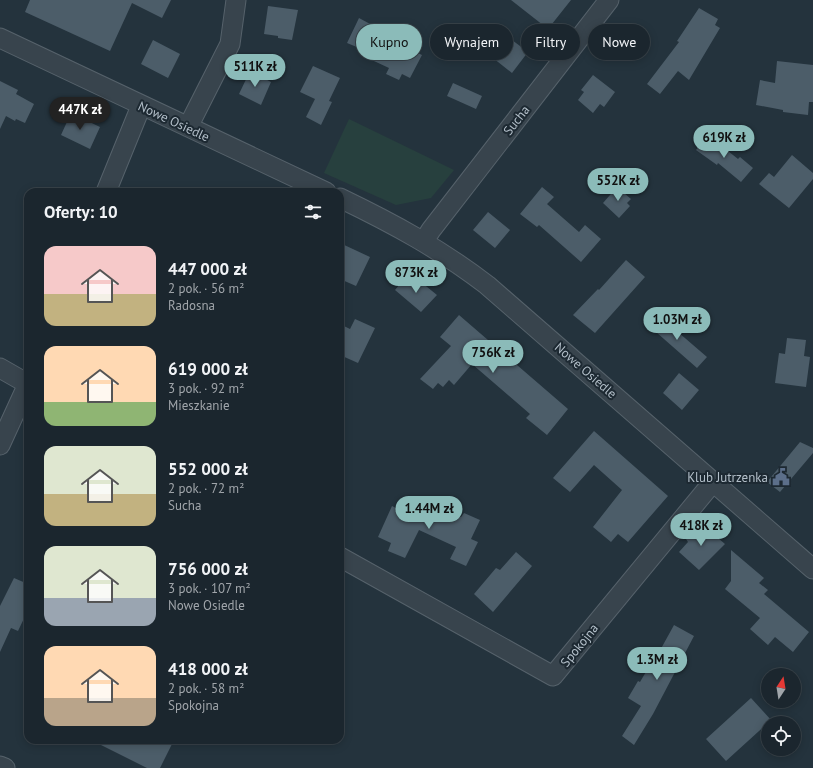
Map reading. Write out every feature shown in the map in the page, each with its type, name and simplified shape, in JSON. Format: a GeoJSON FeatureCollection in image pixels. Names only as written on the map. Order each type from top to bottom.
{"type":"FeatureCollection","features":[{"type":"Feature","properties":{"kind":"street"},"geometry":{"type":"LineString","coordinates":[[188,127],[230,44],[236,0]]}},
{"type":"Feature","properties":{"kind":"street","name":"Sucha"},"geometry":{"type":"LineString","coordinates":[[424,241],[609,0]]}},
{"type":"Feature","properties":{"kind":"street","name":"Nowe Osiedle"},"geometry":{"type":"LineString","coordinates":[[0,38],[141,106],[318,188]]}},
{"type":"Feature","properties":{"kind":"street"},"geometry":{"type":"LineString","coordinates":[[108,188],[141,106]]}},
{"type":"Feature","properties":{"kind":"street","name":"Nowe Osiedle"},"geometry":{"type":"LineString","coordinates":[[344,200],[424,241],[454,260],[487,285],[680,451],[713,482],[813,569]]}},
{"type":"Feature","properties":{"kind":"street"},"geometry":{"type":"LineString","coordinates":[[0,368],[24,382]]}},
{"type":"Feature","properties":{"kind":"street"},"geometry":{"type":"LineString","coordinates":[[0,445],[24,393]]}},
{"type":"Feature","properties":{"kind":"street","name":"Spokojna"},"geometry":{"type":"LineString","coordinates":[[344,559],[554,676],[713,482]]}},
{"type":"Feature","properties":{"kind":"street"},"geometry":{"type":"LineString","coordinates":[[0,766],[5,768]]}},
{"type":"Feature","properties":{"kind":"green space"},"geometry":{"type":"Polygon","coordinates":[[[349,119],[454,170],[431,198],[396,205],[324,173],[349,119]]]}},
{"type":"Feature","properties":{"kind":"building"},"geometry":{"type":"Polygon","coordinates":[[[30,0],[171,0],[162,18],[132,3],[110,51],[25,12],[30,0]]]}},
{"type":"Feature","properties":{"kind":"building"},"geometry":{"type":"Polygon","coordinates":[[[511,0],[571,0],[552,24],[542,24],[511,0]]]}},
{"type":"Feature","properties":{"kind":"building"},"geometry":{"type":"Polygon","coordinates":[[[268,6],[298,10],[292,40],[264,34],[268,6]]]}},
{"type":"Feature","properties":{"kind":"building"},"geometry":{"type":"Polygon","coordinates":[[[699,8],[718,19],[715,25],[720,28],[689,80],[678,71],[660,94],[647,84],[679,42],[677,41],[699,8]]]}},
{"type":"Feature","properties":{"kind":"building"},"geometry":{"type":"Polygon","coordinates":[[[359,18],[370,24],[356,24],[359,18]]]}},
{"type":"Feature","properties":{"kind":"building"},"geometry":{"type":"Polygon","coordinates":[[[356,24],[356,47],[347,43],[356,24]]]}},
{"type":"Feature","properties":{"kind":"building"},"geometry":{"type":"Polygon","coordinates":[[[153,40],[180,54],[168,78],[141,64],[153,40]]]}},
{"type":"Feature","properties":{"kind":"building"},"geometry":{"type":"Polygon","coordinates":[[[513,41],[521,47],[522,60],[512,73],[496,60],[513,60],[513,41]]]}},
{"type":"Feature","properties":{"kind":"building"},"geometry":{"type":"Polygon","coordinates":[[[372,60],[419,60],[410,78],[402,74],[399,80],[386,74],[389,68],[372,60]]]}},
{"type":"Feature","properties":{"kind":"building"},"geometry":{"type":"Polygon","coordinates":[[[777,61],[813,65],[813,102],[809,102],[808,115],[783,112],[783,110],[756,105],[760,80],[775,83],[777,61]]]}},
{"type":"Feature","properties":{"kind":"building"},"geometry":{"type":"Polygon","coordinates":[[[313,66],[340,78],[329,101],[332,102],[321,125],[306,117],[315,99],[300,92],[313,66]]]}},
{"type":"Feature","properties":{"kind":"building"},"geometry":{"type":"Polygon","coordinates":[[[250,71],[271,82],[261,105],[239,94],[250,71]]]}},
{"type":"Feature","properties":{"kind":"building"},"geometry":{"type":"Polygon","coordinates":[[[593,75],[615,92],[604,107],[600,104],[593,113],[578,100],[584,92],[581,90],[593,75]]]}},
{"type":"Feature","properties":{"kind":"building"},"geometry":{"type":"Polygon","coordinates":[[[0,81],[18,90],[16,94],[34,104],[25,123],[16,119],[15,121],[6,116],[0,129],[0,81]]]}},
{"type":"Feature","properties":{"kind":"building"},"geometry":{"type":"Polygon","coordinates":[[[453,83],[482,96],[476,109],[447,96],[453,83]]]}},
{"type":"Feature","properties":{"kind":"building"},"geometry":{"type":"Polygon","coordinates":[[[71,113],[100,127],[90,149],[61,135],[71,113]]]}},
{"type":"Feature","properties":{"kind":"building"},"geometry":{"type":"Polygon","coordinates":[[[708,135],[738,159],[740,157],[753,168],[741,182],[718,163],[717,165],[696,150],[708,135]]]}},
{"type":"Feature","properties":{"kind":"building"},"geometry":{"type":"Polygon","coordinates":[[[792,155],[813,173],[813,179],[789,208],[759,184],[769,173],[774,177],[792,155]]]}},
{"type":"Feature","properties":{"kind":"building"},"geometry":{"type":"Polygon","coordinates":[[[542,187],[554,197],[547,204],[579,232],[585,225],[601,239],[581,262],[539,225],[537,227],[520,214],[542,187]]]}},
{"type":"Feature","properties":{"kind":"building"},"geometry":{"type":"Polygon","coordinates":[[[617,187],[631,199],[627,203],[630,206],[619,218],[603,203],[617,187]]]}},
{"type":"Feature","properties":{"kind":"building"},"geometry":{"type":"Polygon","coordinates":[[[488,212],[510,230],[495,248],[473,230],[488,212]]]}},
{"type":"Feature","properties":{"kind":"building"},"geometry":{"type":"Polygon","coordinates":[[[344,245],[370,257],[356,286],[344,281],[344,245]]]}},
{"type":"Feature","properties":{"kind":"building"},"geometry":{"type":"Polygon","coordinates":[[[626,260],[645,277],[595,333],[573,315],[598,289],[599,290],[626,260]]]}},
{"type":"Feature","properties":{"kind":"building"},"geometry":{"type":"Polygon","coordinates":[[[405,278],[412,283],[416,278],[437,295],[421,312],[395,290],[405,278]]]}},
{"type":"Feature","properties":{"kind":"building"},"geometry":{"type":"Polygon","coordinates":[[[657,314],[707,357],[697,368],[648,325],[657,314]]]}},
{"type":"Feature","properties":{"kind":"building"},"geometry":{"type":"Polygon","coordinates":[[[459,315],[568,409],[547,435],[526,418],[530,414],[472,364],[454,385],[449,380],[443,387],[438,383],[433,389],[420,379],[451,346],[440,337],[459,315]]]}},
{"type":"Feature","properties":{"kind":"building"},"geometry":{"type":"Polygon","coordinates":[[[355,319],[375,328],[358,363],[344,357],[344,326],[350,329],[355,319]]]}},
{"type":"Feature","properties":{"kind":"building"},"geometry":{"type":"Polygon","coordinates":[[[787,338],[806,340],[804,356],[810,357],[806,387],[775,383],[779,353],[785,354],[787,338]]]}},
{"type":"Feature","properties":{"kind":"building"},"geometry":{"type":"Polygon","coordinates":[[[679,373],[699,390],[682,410],[663,393],[679,373]]]}},
{"type":"Feature","properties":{"kind":"building"},"geometry":{"type":"Polygon","coordinates":[[[594,431],[668,496],[628,542],[618,534],[611,542],[593,527],[622,490],[594,465],[570,492],[553,478],[594,431]]]}},
{"type":"Feature","properties":{"kind":"building","name":"Klub Jutrzenka"},"geometry":{"type":"Polygon","coordinates":[[[800,442],[813,448],[813,453],[780,492],[767,482],[800,442]]]}},
{"type":"Feature","properties":{"kind":"building"},"geometry":{"type":"Polygon","coordinates":[[[406,499],[449,520],[452,513],[461,517],[464,513],[480,520],[471,539],[478,542],[466,566],[450,559],[456,547],[419,530],[405,558],[388,551],[391,543],[378,537],[392,506],[400,510],[406,499]]]}},
{"type":"Feature","properties":{"kind":"building"},"geometry":{"type":"Polygon","coordinates":[[[697,526],[701,530],[704,526],[725,544],[699,570],[679,552],[688,542],[686,539],[697,526]]]}},
{"type":"Feature","properties":{"kind":"building"},"geometry":{"type":"Polygon","coordinates":[[[731,550],[764,578],[759,583],[768,590],[764,594],[809,632],[793,652],[775,637],[768,645],[750,629],[760,618],[725,589],[731,581],[731,550]]]}},
{"type":"Feature","properties":{"kind":"building"},"geometry":{"type":"Polygon","coordinates":[[[516,552],[532,566],[493,612],[474,594],[496,568],[500,570],[516,552]]]}},
{"type":"Feature","properties":{"kind":"building"},"geometry":{"type":"Polygon","coordinates":[[[14,578],[24,582],[24,618],[18,631],[11,628],[0,652],[0,606],[14,578]]]}},
{"type":"Feature","properties":{"kind":"building"},"geometry":{"type":"Polygon","coordinates":[[[674,625],[694,636],[653,714],[634,745],[622,736],[641,706],[628,698],[638,681],[640,682],[650,665],[652,665],[674,625]]]}},
{"type":"Feature","properties":{"kind":"building"},"geometry":{"type":"Polygon","coordinates":[[[751,698],[767,716],[761,716],[761,729],[726,761],[706,739],[751,698]]]}},
{"type":"Feature","properties":{"kind":"building"},"geometry":{"type":"Polygon","coordinates":[[[99,744],[172,744],[160,768],[147,768],[99,744]]]}},
{"type":"Feature","properties":{"kind":"place","name":"Klub Jutrzenka"},"geometry":{"type":"Point","coordinates":[781,477]}}]}
